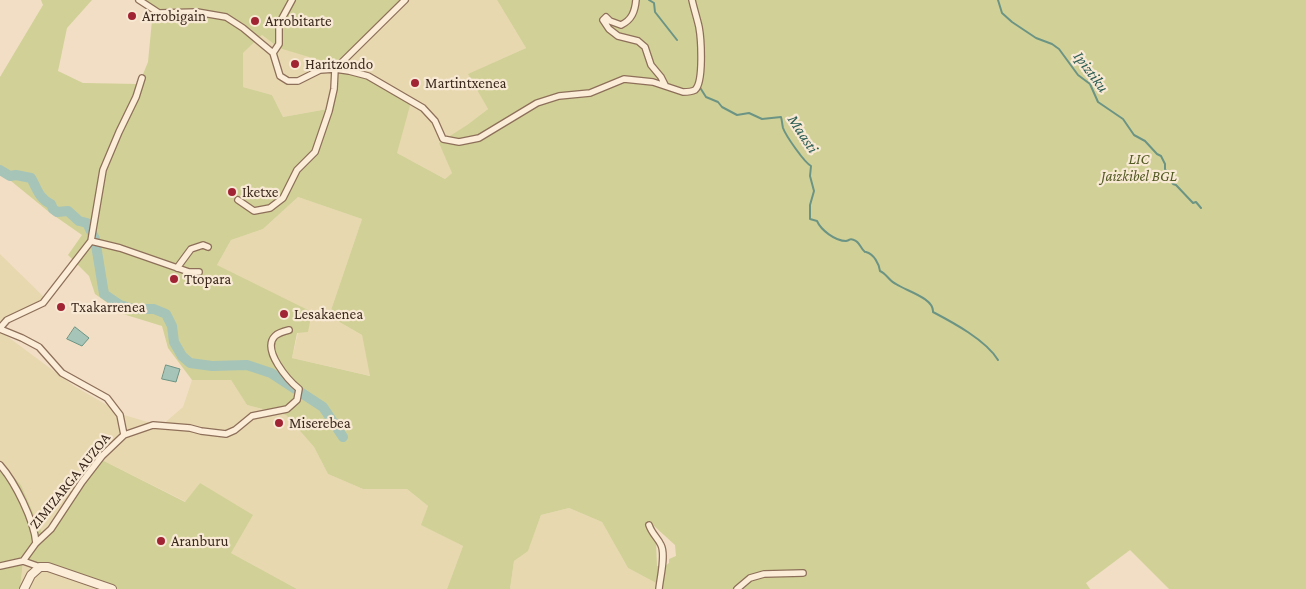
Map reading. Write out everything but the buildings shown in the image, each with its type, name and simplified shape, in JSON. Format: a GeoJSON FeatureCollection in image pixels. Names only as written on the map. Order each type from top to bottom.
{"type":"FeatureCollection","features":[{"type":"Feature","properties":{"kind":"street"},"geometry":{"type":"LineString","coordinates":[[140,0],[159,13],[197,12],[226,17],[251,34],[273,53],[280,76],[288,81],[298,81],[320,70],[335,69],[368,76],[423,108],[435,121],[443,139],[459,142],[479,138],[537,103],[559,96],[590,93],[624,79],[665,85],[687,92],[694,90],[698,85],[700,75],[701,43],[692,0]]}},
{"type":"Feature","properties":{"kind":"street"},"geometry":{"type":"LineString","coordinates":[[273,53],[278,44],[279,24],[292,0]]}},
{"type":"Feature","properties":{"kind":"street"},"geometry":{"type":"LineString","coordinates":[[238,200],[254,211],[270,208],[283,198],[296,170],[314,152],[321,136],[334,89],[335,69],[405,0]]}},
{"type":"Feature","properties":{"kind":"street"},"geometry":{"type":"LineString","coordinates":[[636,0],[635,11],[627,22],[620,25],[606,17],[603,20],[608,29],[618,36],[638,42],[645,47],[651,65],[665,85]]}},
{"type":"Feature","properties":{"kind":"street"},"geometry":{"type":"LineString","coordinates":[[142,78],[136,97],[103,170],[94,242],[120,248],[189,272],[199,272]]}},
{"type":"Feature","properties":{"kind":"street","name":"ZIMIZARGA AUZOA"},"geometry":{"type":"LineString","coordinates":[[94,242],[43,303],[7,320],[0,328],[39,347],[62,373],[107,398],[120,415],[124,435]]}},
{"type":"Feature","properties":{"kind":"street"},"geometry":{"type":"LineString","coordinates":[[178,268],[191,249],[203,245],[208,247]]}},
{"type":"Feature","properties":{"kind":"street","name":"ZIMIZARGA AUZOA"},"geometry":{"type":"LineString","coordinates":[[23,561],[36,543],[51,529],[102,456],[124,435],[153,425],[190,428],[226,434],[235,430],[252,416],[287,409],[297,400],[299,389],[288,379],[276,361],[271,343],[275,336],[289,330]]}},
{"type":"Feature","properties":{"kind":"street","name":"ZIMIZARGA AUZOA"},"geometry":{"type":"LineString","coordinates":[[0,465],[18,490],[35,532],[36,543]]}},
{"type":"Feature","properties":{"kind":"street"},"geometry":{"type":"LineString","coordinates":[[649,525],[652,534],[662,546],[662,570],[659,589]]}},
{"type":"Feature","properties":{"kind":"street"},"geometry":{"type":"LineString","coordinates":[[0,566],[23,561],[61,571],[112,589]]}},
{"type":"Feature","properties":{"kind":"street"},"geometry":{"type":"LineString","coordinates":[[24,589],[31,575],[40,567]]}},
{"type":"Feature","properties":{"kind":"street"},"geometry":{"type":"LineString","coordinates":[[737,589],[750,578],[764,574],[803,573]]}},
{"type":"Feature","properties":{"kind":"shaded area"},"geometry":{"type":"Polygon","coordinates":[[[406,0],[497,0],[526,48],[469,74],[488,109],[467,125],[452,173],[445,179],[397,153],[339,66],[333,108],[283,117],[272,95],[243,87],[243,53],[262,35],[279,48],[406,0]]]}},
{"type":"Feature","properties":{"kind":"shaded area"},"geometry":{"type":"Polygon","coordinates":[[[298,197],[362,219],[329,316],[362,335],[371,376],[292,358],[298,333],[217,265],[231,240],[263,229],[298,197]]]}},
{"type":"Feature","properties":{"kind":"shaded area"},"geometry":{"type":"Polygon","coordinates":[[[0,254],[47,300],[0,326],[0,254]]]}},
{"type":"Feature","properties":{"kind":"shaded area"},"geometry":{"type":"Polygon","coordinates":[[[75,327],[89,338],[82,346],[67,339],[75,327]]]}},
{"type":"Feature","properties":{"kind":"shaded area"},"geometry":{"type":"Polygon","coordinates":[[[0,331],[74,386],[124,415],[161,426],[183,407],[192,380],[231,380],[247,405],[286,415],[314,447],[328,474],[363,489],[407,489],[428,506],[422,525],[463,546],[447,589],[297,589],[231,553],[200,483],[186,502],[100,459],[43,535],[21,485],[0,462],[0,331]]]}},
{"type":"Feature","properties":{"kind":"shaded area"},"geometry":{"type":"Polygon","coordinates":[[[166,365],[180,369],[176,382],[162,379],[166,365]]]}},
{"type":"Feature","properties":{"kind":"shaded area"},"geometry":{"type":"Polygon","coordinates":[[[569,508],[602,522],[628,568],[658,584],[656,589],[510,589],[514,561],[528,550],[541,515],[569,508]]]}},
{"type":"Feature","properties":{"kind":"shaded area"},"geometry":{"type":"Polygon","coordinates":[[[23,561],[105,589],[20,589],[23,561]]]}},
{"type":"Feature","properties":{"kind":"green space","name":"LIC Jaizkibel BGL"},"geometry":{"type":"Polygon","coordinates":[[[41,0],[92,0],[67,28],[58,71],[83,83],[139,84],[148,62],[153,10],[140,0],[406,0],[339,65],[411,102],[397,153],[445,179],[452,173],[439,143],[488,109],[468,74],[526,48],[497,0],[1306,0],[1306,589],[1169,589],[1130,550],[1086,583],[1090,589],[656,589],[658,584],[628,568],[602,522],[569,508],[541,515],[528,551],[514,561],[510,589],[447,589],[463,546],[421,525],[428,506],[407,489],[363,489],[328,474],[314,447],[286,415],[247,405],[231,380],[192,380],[168,348],[162,326],[123,314],[95,294],[89,276],[68,255],[82,235],[49,212],[0,172],[0,77],[43,5],[41,0]],[[262,35],[243,53],[243,87],[272,95],[283,117],[333,108],[339,66],[279,48],[262,35]],[[298,197],[263,229],[231,240],[217,265],[312,312],[308,332],[297,333],[292,358],[370,376],[362,335],[329,316],[362,219],[298,197]],[[654,526],[649,532],[656,542],[657,566],[664,567],[669,563],[669,559],[676,556],[675,545],[654,526]]]}},
{"type":"Feature","properties":{"kind":"green space"},"geometry":{"type":"Polygon","coordinates":[[[100,459],[185,502],[200,483],[253,515],[231,553],[297,589],[106,589],[23,561],[20,589],[0,589],[0,462],[21,485],[43,535],[100,459]]]}},
{"type":"Feature","properties":{"kind":"waterway","name":"Maasti"},"geometry":{"type":"LineString","coordinates":[[649,0],[654,3],[655,12],[677,40]]}},
{"type":"Feature","properties":{"kind":"waterway","name":"Ipiztiku"},"geometry":{"type":"LineString","coordinates":[[998,0],[1002,13],[1012,22],[1036,38],[1059,49],[1078,75],[1090,84],[1098,102],[1123,119],[1134,135],[1145,141],[1161,156],[1173,184],[1201,208]]}},
{"type":"Feature","properties":{"kind":"waterway","name":"Maasti"},"geometry":{"type":"LineString","coordinates":[[699,86],[706,97],[718,102],[722,107],[737,115],[749,113],[762,119],[781,117],[783,128],[788,137],[811,166],[810,176],[814,191],[810,205],[810,219],[817,221],[825,231],[837,239],[856,241],[865,252]]}},
{"type":"Feature","properties":{"kind":"waterway"},"geometry":{"type":"LineString","coordinates":[[0,170],[10,176],[16,175],[31,178],[41,196],[51,204],[53,209],[57,212],[68,211],[79,221],[87,223],[95,239],[104,294],[120,305],[133,309],[154,309],[166,314],[172,326],[174,342],[182,356],[190,363],[212,366],[247,365],[271,373],[323,407],[343,437]]}},
{"type":"Feature","properties":{"kind":"waterway","name":"Maasti"},"geometry":{"type":"LineString","coordinates":[[866,252],[874,257],[880,271],[892,281],[919,295],[929,303],[933,312],[959,326],[977,339],[998,360]]}},
{"type":"Feature","properties":{"kind":"place","name":"Arrobigain"},"geometry":{"type":"Point","coordinates":[132,16]}},
{"type":"Feature","properties":{"kind":"place","name":"Arrobitarte"},"geometry":{"type":"Point","coordinates":[255,21]}},
{"type":"Feature","properties":{"kind":"place","name":"Haritzondo"},"geometry":{"type":"Point","coordinates":[295,64]}},
{"type":"Feature","properties":{"kind":"place","name":"Martintxenea"},"geometry":{"type":"Point","coordinates":[415,83]}},
{"type":"Feature","properties":{"kind":"place","name":"Iketxe"},"geometry":{"type":"Point","coordinates":[232,192]}},
{"type":"Feature","properties":{"kind":"place","name":"Ttopara"},"geometry":{"type":"Point","coordinates":[174,279]}},
{"type":"Feature","properties":{"kind":"place","name":"Txakarrenea"},"geometry":{"type":"Point","coordinates":[61,307]}},
{"type":"Feature","properties":{"kind":"place","name":"Lesakaenea"},"geometry":{"type":"Point","coordinates":[284,314]}},
{"type":"Feature","properties":{"kind":"place","name":"Miserebea"},"geometry":{"type":"Point","coordinates":[279,423]}},
{"type":"Feature","properties":{"kind":"place","name":"Aranburu"},"geometry":{"type":"Point","coordinates":[161,541]}}]}
